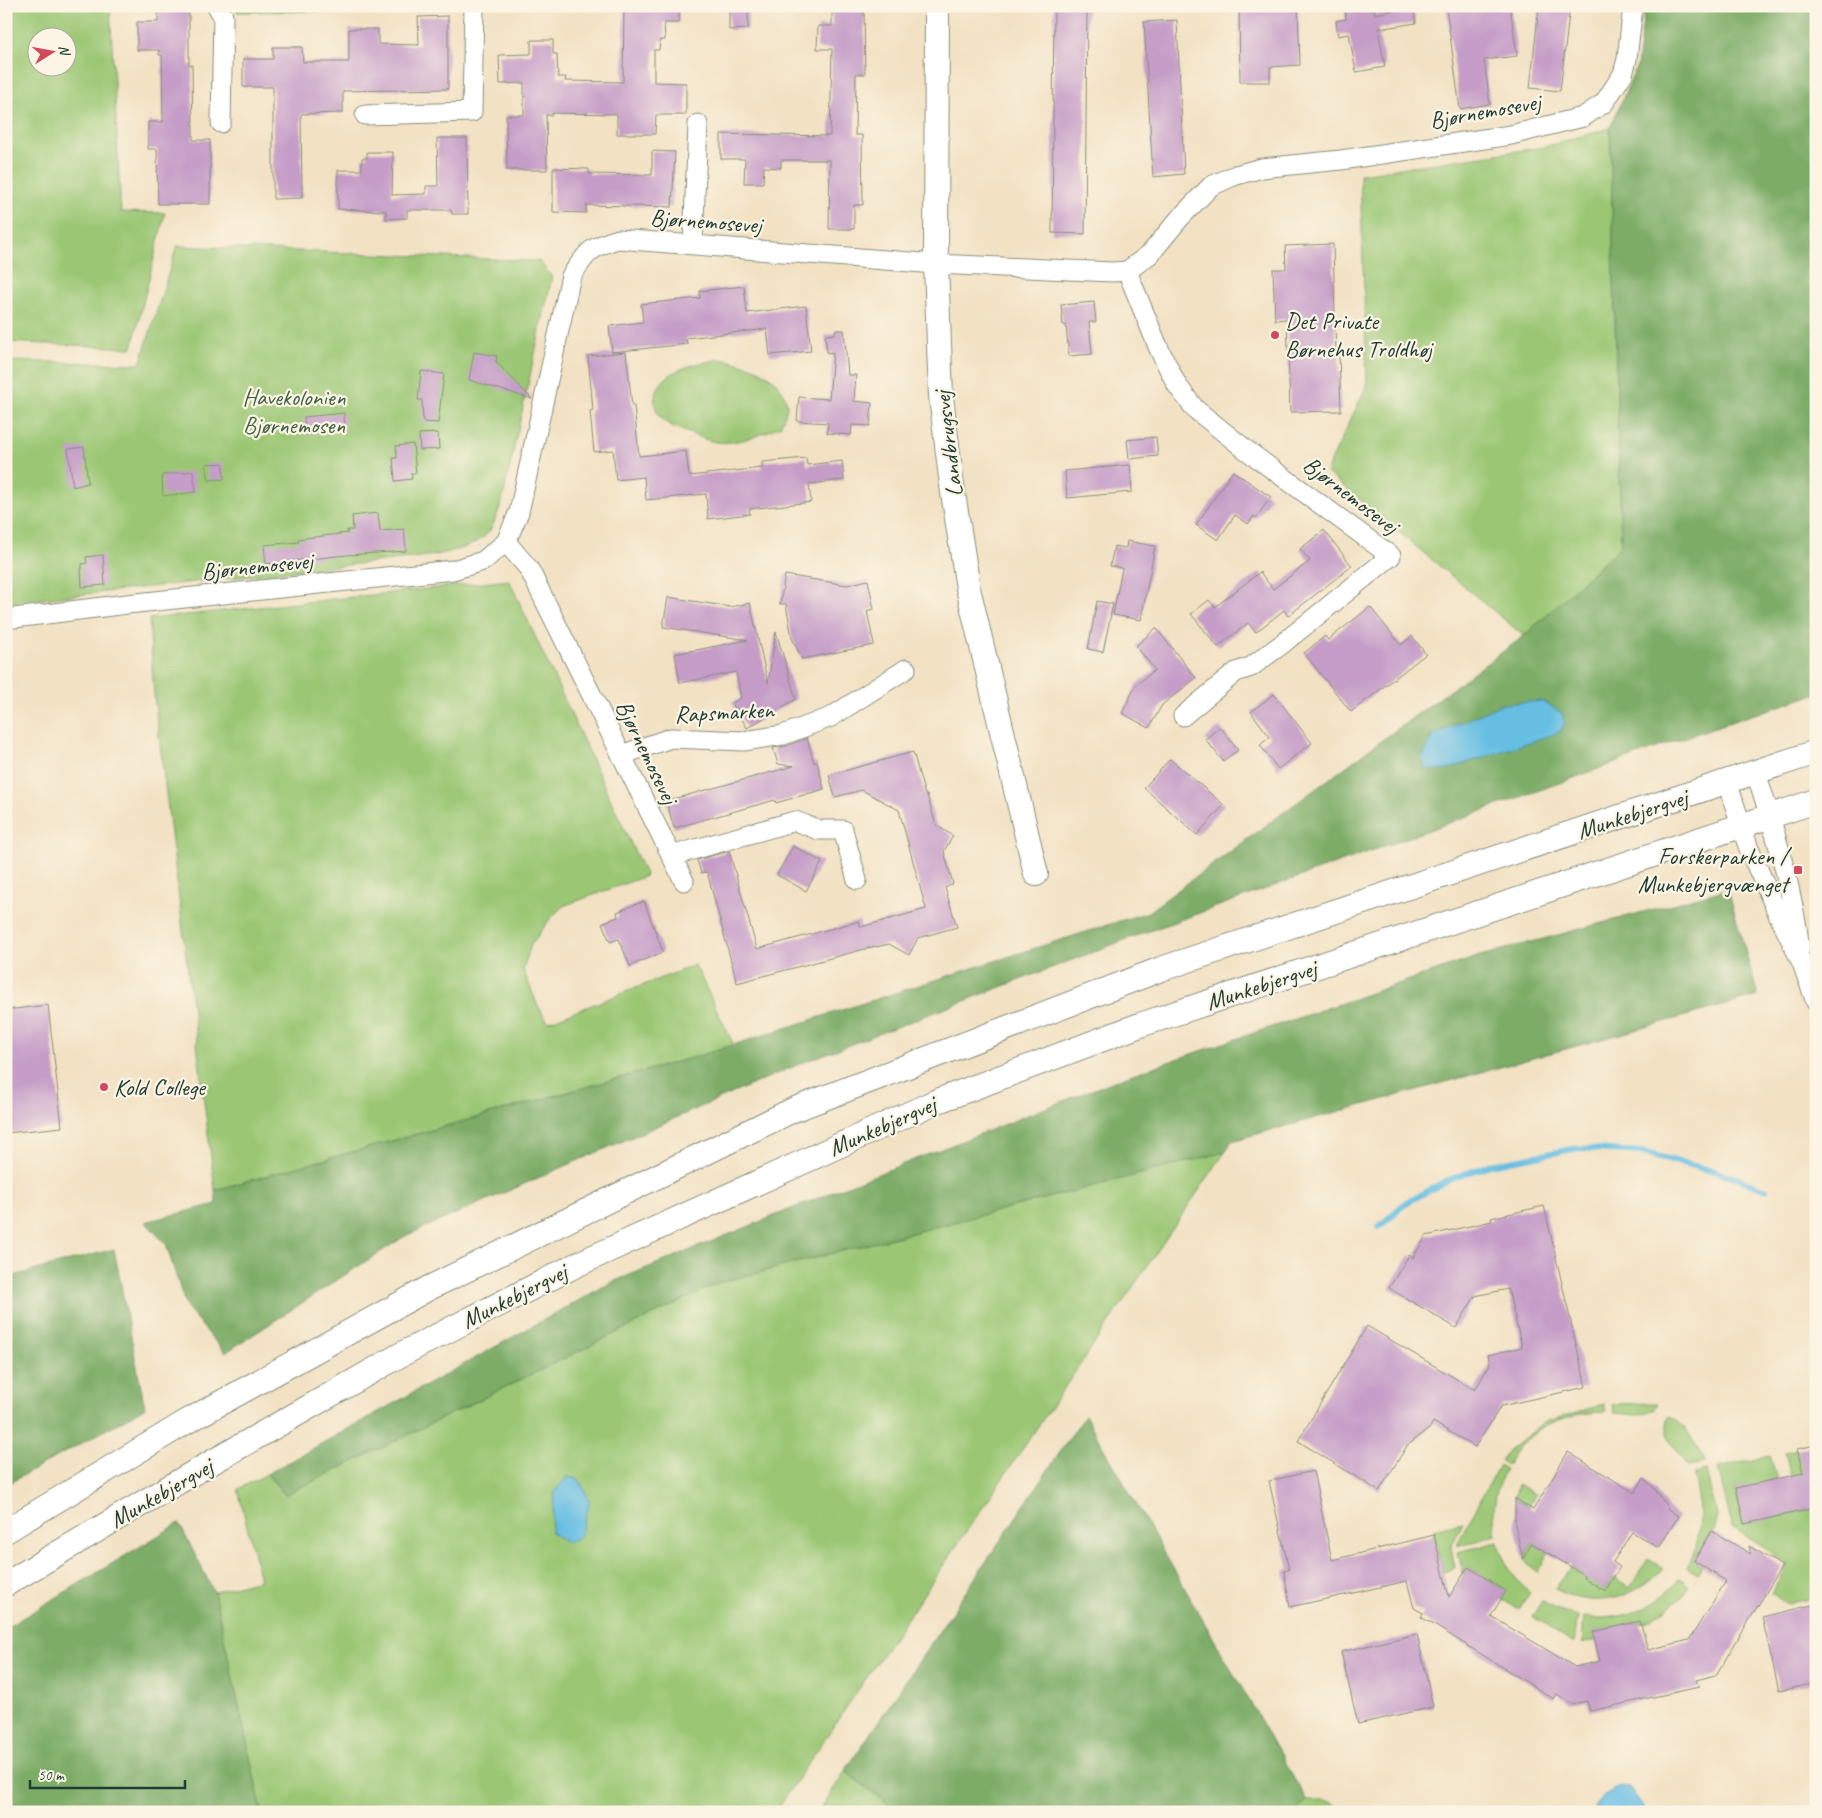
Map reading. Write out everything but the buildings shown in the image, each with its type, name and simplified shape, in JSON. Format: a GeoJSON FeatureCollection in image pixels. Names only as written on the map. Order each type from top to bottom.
{"type":"FeatureCollection","features":[{"type":"Feature","properties":{"kind":"street"},"geometry":{"type":"LineString","coordinates":[[217,6],[222,16],[221,123]]}},
{"type":"Feature","properties":{"kind":"street"},"geometry":{"type":"LineString","coordinates":[[365,115],[472,112],[474,6]]}},
{"type":"Feature","properties":{"kind":"street","name":"Landbrugsvej"},"geometry":{"type":"LineString","coordinates":[[937,6],[936,264],[941,397],[966,579],[1036,874]]}},
{"type":"Feature","properties":{"kind":"street","name":"Bjørnemosevej"},"geometry":{"type":"LineString","coordinates":[[6,620],[126,604],[453,570],[483,561],[506,542],[519,512],[571,276],[588,251],[603,244],[618,240],[1030,270],[1127,271],[1150,254],[1179,219],[1211,186],[1236,175],[1262,168],[1341,160],[1511,136],[1583,117],[1604,103],[1623,74],[1628,59],[1633,6]]}},
{"type":"Feature","properties":{"kind":"street"},"geometry":{"type":"LineString","coordinates":[[693,244],[698,124]]}},
{"type":"Feature","properties":{"kind":"street","name":"Bjørnemosevej"},"geometry":{"type":"LineString","coordinates":[[1127,271],[1159,349],[1177,384],[1195,410],[1391,556],[1282,644],[1251,667],[1236,672],[1183,716]]}},
{"type":"Feature","properties":{"kind":"street","name":"Bjørnemosevej"},"geometry":{"type":"LineString","coordinates":[[506,542],[529,569],[684,881]]}},
{"type":"Feature","properties":{"kind":"street","name":"Rapsmarken"},"geometry":{"type":"LineString","coordinates":[[621,755],[671,738],[744,741],[783,735],[832,717],[906,669]]}},
{"type":"Feature","properties":{"kind":"street","name":"Munkebjergvej"},"geometry":{"type":"LineString","coordinates":[[6,1531],[186,1422],[429,1288],[793,1110],[1161,969],[1816,752]]}},
{"type":"Feature","properties":{"kind":"street"},"geometry":{"type":"LineString","coordinates":[[1756,772],[1795,908],[1802,963]]}},
{"type":"Feature","properties":{"kind":"street"},"geometry":{"type":"LineString","coordinates":[[1727,782],[1749,849],[1802,963],[1816,1002]]}},
{"type":"Feature","properties":{"kind":"street","name":"Munkebjergvej"},"geometry":{"type":"LineString","coordinates":[[6,1584],[195,1472],[410,1350],[578,1264],[935,1102],[1140,1025],[1816,800]]}},
{"type":"Feature","properties":{"kind":"street"},"geometry":{"type":"LineString","coordinates":[[671,856],[795,821],[819,830],[843,830],[857,880]]}},
{"type":"Feature","properties":{"kind":"green space"},"geometry":{"type":"Polygon","coordinates":[[[6,6],[110,6],[121,212],[165,213],[132,348],[6,342],[6,6]]]}},
{"type":"Feature","properties":{"kind":"green space"},"geometry":{"type":"Polygon","coordinates":[[[237,6],[378,6],[378,11],[237,12],[237,6]]]}},
{"type":"Feature","properties":{"kind":"green space"},"geometry":{"type":"Polygon","coordinates":[[[1645,6],[1814,6],[1816,44],[1816,694],[1709,729],[1130,938],[804,1062],[405,1236],[225,1353],[186,1307],[166,1244],[145,1222],[216,1204],[215,1190],[695,1057],[1148,912],[1524,636],[1621,546],[1610,128],[1637,66],[1645,6]]]}},
{"type":"Feature","properties":{"kind":"green space"},"geometry":{"type":"Polygon","coordinates":[[[1610,128],[1621,546],[1524,636],[1326,472],[1367,385],[1360,174],[1544,147],[1610,128]]]}},
{"type":"Feature","properties":{"kind":"green space","name":"Havekolonien Bjørnemosen"},"geometry":{"type":"Polygon","coordinates":[[[177,246],[539,261],[552,277],[503,497],[492,527],[487,533],[475,543],[437,555],[6,603],[6,361],[140,364],[177,246]]]}},
{"type":"Feature","properties":{"kind":"green space"},"geometry":{"type":"Polygon","coordinates":[[[720,359],[752,367],[779,385],[787,406],[781,425],[750,438],[732,442],[716,442],[676,428],[660,417],[655,405],[655,398],[664,380],[681,369],[720,359]]]}},
{"type":"Feature","properties":{"kind":"green space"},"geometry":{"type":"Polygon","coordinates":[[[509,580],[646,876],[563,906],[550,919],[531,945],[523,969],[537,1004],[548,1022],[695,965],[734,1045],[215,1190],[154,696],[149,619],[509,580]]]}},
{"type":"Feature","properties":{"kind":"green space"},"geometry":{"type":"Polygon","coordinates":[[[1728,889],[1758,996],[1232,1141],[1225,1152],[718,1283],[285,1495],[267,1474],[610,1283],[845,1187],[1127,1076],[1480,956],[1728,889]]]}},
{"type":"Feature","properties":{"kind":"green space"},"geometry":{"type":"Polygon","coordinates":[[[1225,1152],[775,1812],[262,1812],[214,1592],[260,1580],[238,1489],[267,1474],[285,1495],[718,1283],[1225,1152]]]}},
{"type":"Feature","properties":{"kind":"green space"},"geometry":{"type":"Polygon","coordinates":[[[114,1249],[145,1408],[6,1485],[6,1278],[114,1249]]]}},
{"type":"Feature","properties":{"kind":"green space"},"geometry":{"type":"Polygon","coordinates":[[[1657,1403],[1653,1410],[1637,1415],[1614,1413],[1612,1404],[1657,1403]]]}},
{"type":"Feature","properties":{"kind":"green space"},"geometry":{"type":"Polygon","coordinates":[[[1604,1404],[1606,1412],[1576,1415],[1562,1419],[1536,1432],[1515,1452],[1507,1465],[1501,1461],[1506,1453],[1545,1422],[1604,1404]]]}},
{"type":"Feature","properties":{"kind":"green space"},"geometry":{"type":"Polygon","coordinates":[[[1085,1415],[1307,1801],[1295,1812],[898,1812],[845,1771],[1085,1415]]]}},
{"type":"Feature","properties":{"kind":"green space"},"geometry":{"type":"Polygon","coordinates":[[[1669,1417],[1681,1424],[1686,1430],[1695,1443],[1704,1463],[1688,1466],[1675,1449],[1667,1431],[1669,1417]]]}},
{"type":"Feature","properties":{"kind":"green space"},"geometry":{"type":"Polygon","coordinates":[[[1797,1449],[1816,1470],[1791,1476],[1785,1452],[1797,1449]]]}},
{"type":"Feature","properties":{"kind":"green space"},"geometry":{"type":"Polygon","coordinates":[[[1770,1456],[1777,1479],[1736,1489],[1744,1524],[1816,1508],[1816,1597],[1787,1604],[1771,1593],[1789,1564],[1732,1527],[1718,1468],[1770,1456]]]}},
{"type":"Feature","properties":{"kind":"green space"},"geometry":{"type":"Polygon","coordinates":[[[1499,1465],[1505,1469],[1498,1486],[1495,1502],[1496,1536],[1456,1546],[1499,1465]]]}},
{"type":"Feature","properties":{"kind":"green space"},"geometry":{"type":"Polygon","coordinates":[[[1706,1471],[1717,1515],[1713,1531],[1694,1560],[1702,1566],[1697,1573],[1687,1567],[1693,1556],[1700,1521],[1700,1509],[1693,1474],[1706,1471]]]}},
{"type":"Feature","properties":{"kind":"green space"},"geometry":{"type":"Polygon","coordinates":[[[1518,1484],[1535,1495],[1529,1507],[1515,1498],[1518,1484]]]}},
{"type":"Feature","properties":{"kind":"green space"},"geometry":{"type":"Polygon","coordinates":[[[179,1523],[214,1592],[262,1812],[6,1812],[6,1628],[179,1523]]]}},
{"type":"Feature","properties":{"kind":"green space"},"geometry":{"type":"Polygon","coordinates":[[[1463,1523],[1451,1546],[1455,1568],[1443,1572],[1433,1530],[1463,1523]]]}},
{"type":"Feature","properties":{"kind":"green space"},"geometry":{"type":"Polygon","coordinates":[[[1498,1542],[1510,1570],[1530,1593],[1519,1609],[1501,1599],[1506,1591],[1469,1567],[1463,1575],[1458,1552],[1498,1542]]]}},
{"type":"Feature","properties":{"kind":"green space"},"geometry":{"type":"Polygon","coordinates":[[[1532,1543],[1548,1553],[1537,1573],[1526,1561],[1525,1556],[1532,1543]]]}},
{"type":"Feature","properties":{"kind":"green space"},"geometry":{"type":"Polygon","coordinates":[[[1648,1559],[1663,1568],[1652,1579],[1627,1594],[1599,1600],[1584,1599],[1569,1596],[1555,1589],[1571,1567],[1605,1591],[1614,1577],[1630,1588],[1648,1559]]]}},
{"type":"Feature","properties":{"kind":"green space"},"geometry":{"type":"Polygon","coordinates":[[[1679,1579],[1689,1586],[1682,1598],[1653,1619],[1594,1632],[1595,1641],[1582,1643],[1584,1617],[1611,1617],[1637,1611],[1660,1598],[1679,1579]]]}},
{"type":"Feature","properties":{"kind":"green space"},"geometry":{"type":"Polygon","coordinates":[[[1542,1602],[1558,1610],[1578,1616],[1574,1643],[1532,1616],[1542,1602]]]}},
{"type":"Feature","properties":{"kind":"green space"},"geometry":{"type":"Polygon","coordinates":[[[845,1771],[898,1812],[819,1812],[845,1771]]]}},
{"type":"Feature","properties":{"kind":"green space"},"geometry":{"type":"Polygon","coordinates":[[[1307,1801],[1331,1801],[1344,1812],[1295,1812],[1307,1801]]]}},
{"type":"Feature","properties":{"kind":"water"},"geometry":{"type":"Polygon","coordinates":[[[1542,701],[1562,713],[1565,723],[1560,732],[1443,771],[1426,769],[1421,759],[1434,735],[1502,704],[1542,701]]]}},
{"type":"Feature","properties":{"kind":"water"},"geometry":{"type":"Polygon","coordinates":[[[567,1477],[579,1479],[590,1501],[580,1536],[567,1543],[551,1532],[555,1491],[567,1477]]]}},
{"type":"Feature","properties":{"kind":"water"},"geometry":{"type":"Polygon","coordinates":[[[1619,1787],[1630,1788],[1643,1807],[1644,1812],[1596,1812],[1596,1805],[1604,1795],[1619,1787]]]}},
{"type":"Feature","properties":{"kind":"waterway"},"geometry":{"type":"LineString","coordinates":[[1379,1227],[1404,1204],[1448,1180],[1490,1165],[1578,1148],[1641,1152],[1731,1176],[1766,1190]]}},
{"type":"Feature","properties":{"kind":"place","name":"Det Private Børnehus Troldhøj"},"geometry":{"type":"Point","coordinates":[1275,335]}},
{"type":"Feature","properties":{"kind":"place","name":"Forskerparken / Munkebjergvænget"},"geometry":{"type":"Point","coordinates":[1798,870]}},
{"type":"Feature","properties":{"kind":"place","name":"Kold College"},"geometry":{"type":"Point","coordinates":[104,1087]}}]}
